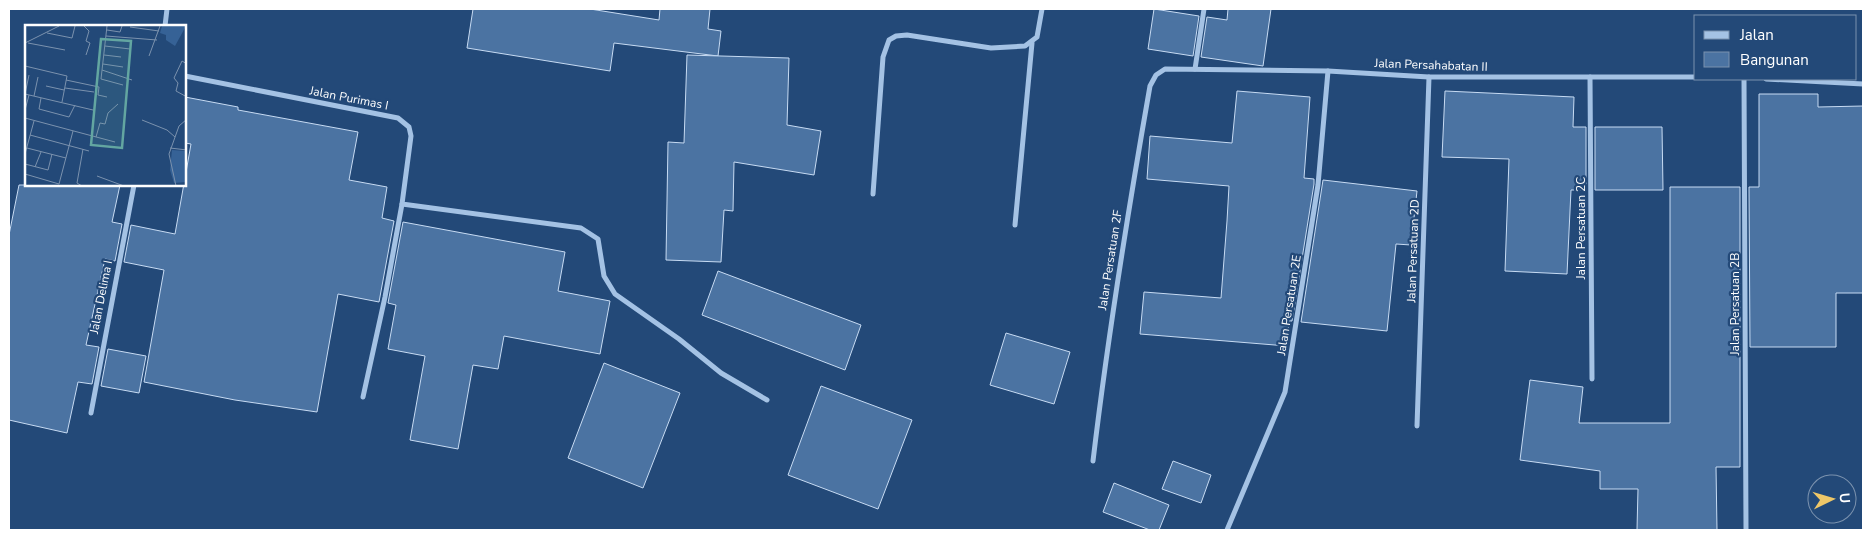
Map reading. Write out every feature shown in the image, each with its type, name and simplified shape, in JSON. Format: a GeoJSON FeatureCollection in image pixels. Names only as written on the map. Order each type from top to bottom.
{"type":"FeatureCollection","features":[{"type":"Feature","properties":{"kind":"street"},"geometry":{"type":"LineString","coordinates":[[164,25],[168,9]]}},
{"type":"Feature","properties":{"kind":"street"},"geometry":{"type":"LineString","coordinates":[[874,194],[883,57],[889,40],[896,36],[906,35],[991,48],[1025,46],[1032,43],[1037,37],[1042,9]]}},
{"type":"Feature","properties":{"kind":"street"},"geometry":{"type":"LineString","coordinates":[[1195,68],[1204,9]]}},
{"type":"Feature","properties":{"kind":"street"},"geometry":{"type":"LineString","coordinates":[[1015,225],[1032,43]]}},
{"type":"Feature","properties":{"kind":"street","name":"Jalan Persahabatan II"},"geometry":{"type":"LineString","coordinates":[[1165,69],[1328,71],[1429,77],[1694,77]]}},
{"type":"Feature","properties":{"kind":"street","name":"Jalan Persatuan 2F"},"geometry":{"type":"LineString","coordinates":[[1093,461],[1115,292],[1150,86],[1156,75],[1165,69]]}},
{"type":"Feature","properties":{"kind":"street","name":"Jalan Persatuan 2E"},"geometry":{"type":"LineString","coordinates":[[1227,530],[1285,392],[1318,185],[1328,71]]}},
{"type":"Feature","properties":{"kind":"street","name":"Jalan Purimas I"},"geometry":{"type":"LineString","coordinates":[[186,76],[398,118],[409,127],[411,136],[402,204],[385,297],[363,397]]}},
{"type":"Feature","properties":{"kind":"street","name":"Jalan Persatuan 2D"},"geometry":{"type":"LineString","coordinates":[[1417,426],[1429,77]]}},
{"type":"Feature","properties":{"kind":"street","name":"Jalan Persatuan 2C"},"geometry":{"type":"LineString","coordinates":[[1590,77],[1592,379]]}},
{"type":"Feature","properties":{"kind":"street","name":"Jalan Persatuan 2B"},"geometry":{"type":"LineString","coordinates":[[1744,80],[1746,529]]}},
{"type":"Feature","properties":{"kind":"street"},"geometry":{"type":"LineString","coordinates":[[1785,80],[1863,84]]}},
{"type":"Feature","properties":{"kind":"street","name":"Jalan Delima I"},"geometry":{"type":"LineString","coordinates":[[91,413],[134,186]]}},
{"type":"Feature","properties":{"kind":"street"},"geometry":{"type":"LineString","coordinates":[[402,204],[581,228],[598,239],[604,276],[615,294],[679,339],[721,373],[767,400]]}},
{"type":"Feature","properties":{"kind":"building"},"geometry":{"type":"Polygon","coordinates":[[[473,9],[590,9],[659,20],[660,9],[710,9],[708,29],[721,31],[718,56],[614,43],[610,71],[467,48],[473,9]]]}},
{"type":"Feature","properties":{"kind":"building"},"geometry":{"type":"Polygon","coordinates":[[[1154,9],[1199,16],[1193,56],[1148,49],[1154,9]]]}},
{"type":"Feature","properties":{"kind":"building"},"geometry":{"type":"Polygon","coordinates":[[[1228,9],[1271,9],[1263,66],[1201,57],[1207,17],[1227,20],[1228,9]]]}},
{"type":"Feature","properties":{"kind":"building"},"geometry":{"type":"Polygon","coordinates":[[[687,55],[789,58],[787,125],[821,131],[814,175],[734,162],[733,211],[724,210],[721,262],[666,260],[668,142],[684,143],[687,55]]]}},
{"type":"Feature","properties":{"kind":"building"},"geometry":{"type":"Polygon","coordinates":[[[1237,91],[1310,97],[1304,178],[1314,179],[1314,184],[1292,321],[1289,321],[1287,346],[1140,334],[1144,292],[1221,298],[1229,186],[1147,179],[1150,136],[1232,143],[1237,91]]]}},
{"type":"Feature","properties":{"kind":"building"},"geometry":{"type":"Polygon","coordinates":[[[1445,91],[1574,97],[1573,127],[1586,127],[1586,190],[1571,190],[1567,274],[1505,271],[1509,159],[1442,157],[1445,91]]]}},
{"type":"Feature","properties":{"kind":"building"},"geometry":{"type":"Polygon","coordinates":[[[1759,94],[1818,94],[1818,107],[1863,106],[1863,293],[1836,293],[1836,347],[1750,347],[1749,187],[1759,187],[1759,94]]]}},
{"type":"Feature","properties":{"kind":"building"},"geometry":{"type":"Polygon","coordinates":[[[186,97],[238,107],[238,110],[358,132],[349,180],[387,187],[382,218],[394,221],[379,302],[338,294],[317,412],[235,400],[144,382],[164,270],[124,262],[131,225],[175,234],[184,186],[186,186],[186,172],[191,144],[186,143],[186,97]]]}},
{"type":"Feature","properties":{"kind":"building"},"geometry":{"type":"Polygon","coordinates":[[[1595,127],[1662,127],[1663,190],[1595,190],[1595,127]]]}},
{"type":"Feature","properties":{"kind":"building"},"geometry":{"type":"Polygon","coordinates":[[[1323,180],[1417,191],[1411,245],[1396,244],[1387,331],[1301,322],[1323,180]]]}},
{"type":"Feature","properties":{"kind":"building"},"geometry":{"type":"Polygon","coordinates":[[[19,185],[120,186],[112,222],[122,224],[115,261],[105,259],[86,345],[99,347],[92,384],[78,382],[67,433],[9,420],[9,235],[19,185]]]}},
{"type":"Feature","properties":{"kind":"building"},"geometry":{"type":"Polygon","coordinates":[[[1670,187],[1740,187],[1740,467],[1716,467],[1717,530],[1637,530],[1638,489],[1600,489],[1600,471],[1520,460],[1530,380],[1583,387],[1579,423],[1670,423],[1670,187]]]}},
{"type":"Feature","properties":{"kind":"building"},"geometry":{"type":"Polygon","coordinates":[[[403,222],[565,252],[558,291],[610,301],[600,354],[504,336],[498,369],[473,365],[458,449],[410,440],[425,356],[388,349],[396,305],[388,303],[403,222]]]}},
{"type":"Feature","properties":{"kind":"building"},"geometry":{"type":"Polygon","coordinates":[[[718,271],[861,325],[845,370],[702,315],[718,271]]]}},
{"type":"Feature","properties":{"kind":"building"},"geometry":{"type":"Polygon","coordinates":[[[1006,333],[1070,352],[1054,404],[990,385],[1006,333]]]}},
{"type":"Feature","properties":{"kind":"building"},"geometry":{"type":"Polygon","coordinates":[[[108,349],[146,356],[139,393],[101,386],[108,349]]]}},
{"type":"Feature","properties":{"kind":"building"},"geometry":{"type":"Polygon","coordinates":[[[604,363],[680,393],[643,488],[568,458],[604,363]]]}},
{"type":"Feature","properties":{"kind":"building"},"geometry":{"type":"Polygon","coordinates":[[[821,386],[912,420],[878,509],[788,475],[821,386]]]}},
{"type":"Feature","properties":{"kind":"building"},"geometry":{"type":"Polygon","coordinates":[[[1173,461],[1211,475],[1201,503],[1162,489],[1173,461]]]}},
{"type":"Feature","properties":{"kind":"building"},"geometry":{"type":"Polygon","coordinates":[[[1114,483],[1169,505],[1159,530],[1150,530],[1103,512],[1114,483]]]}}]}
